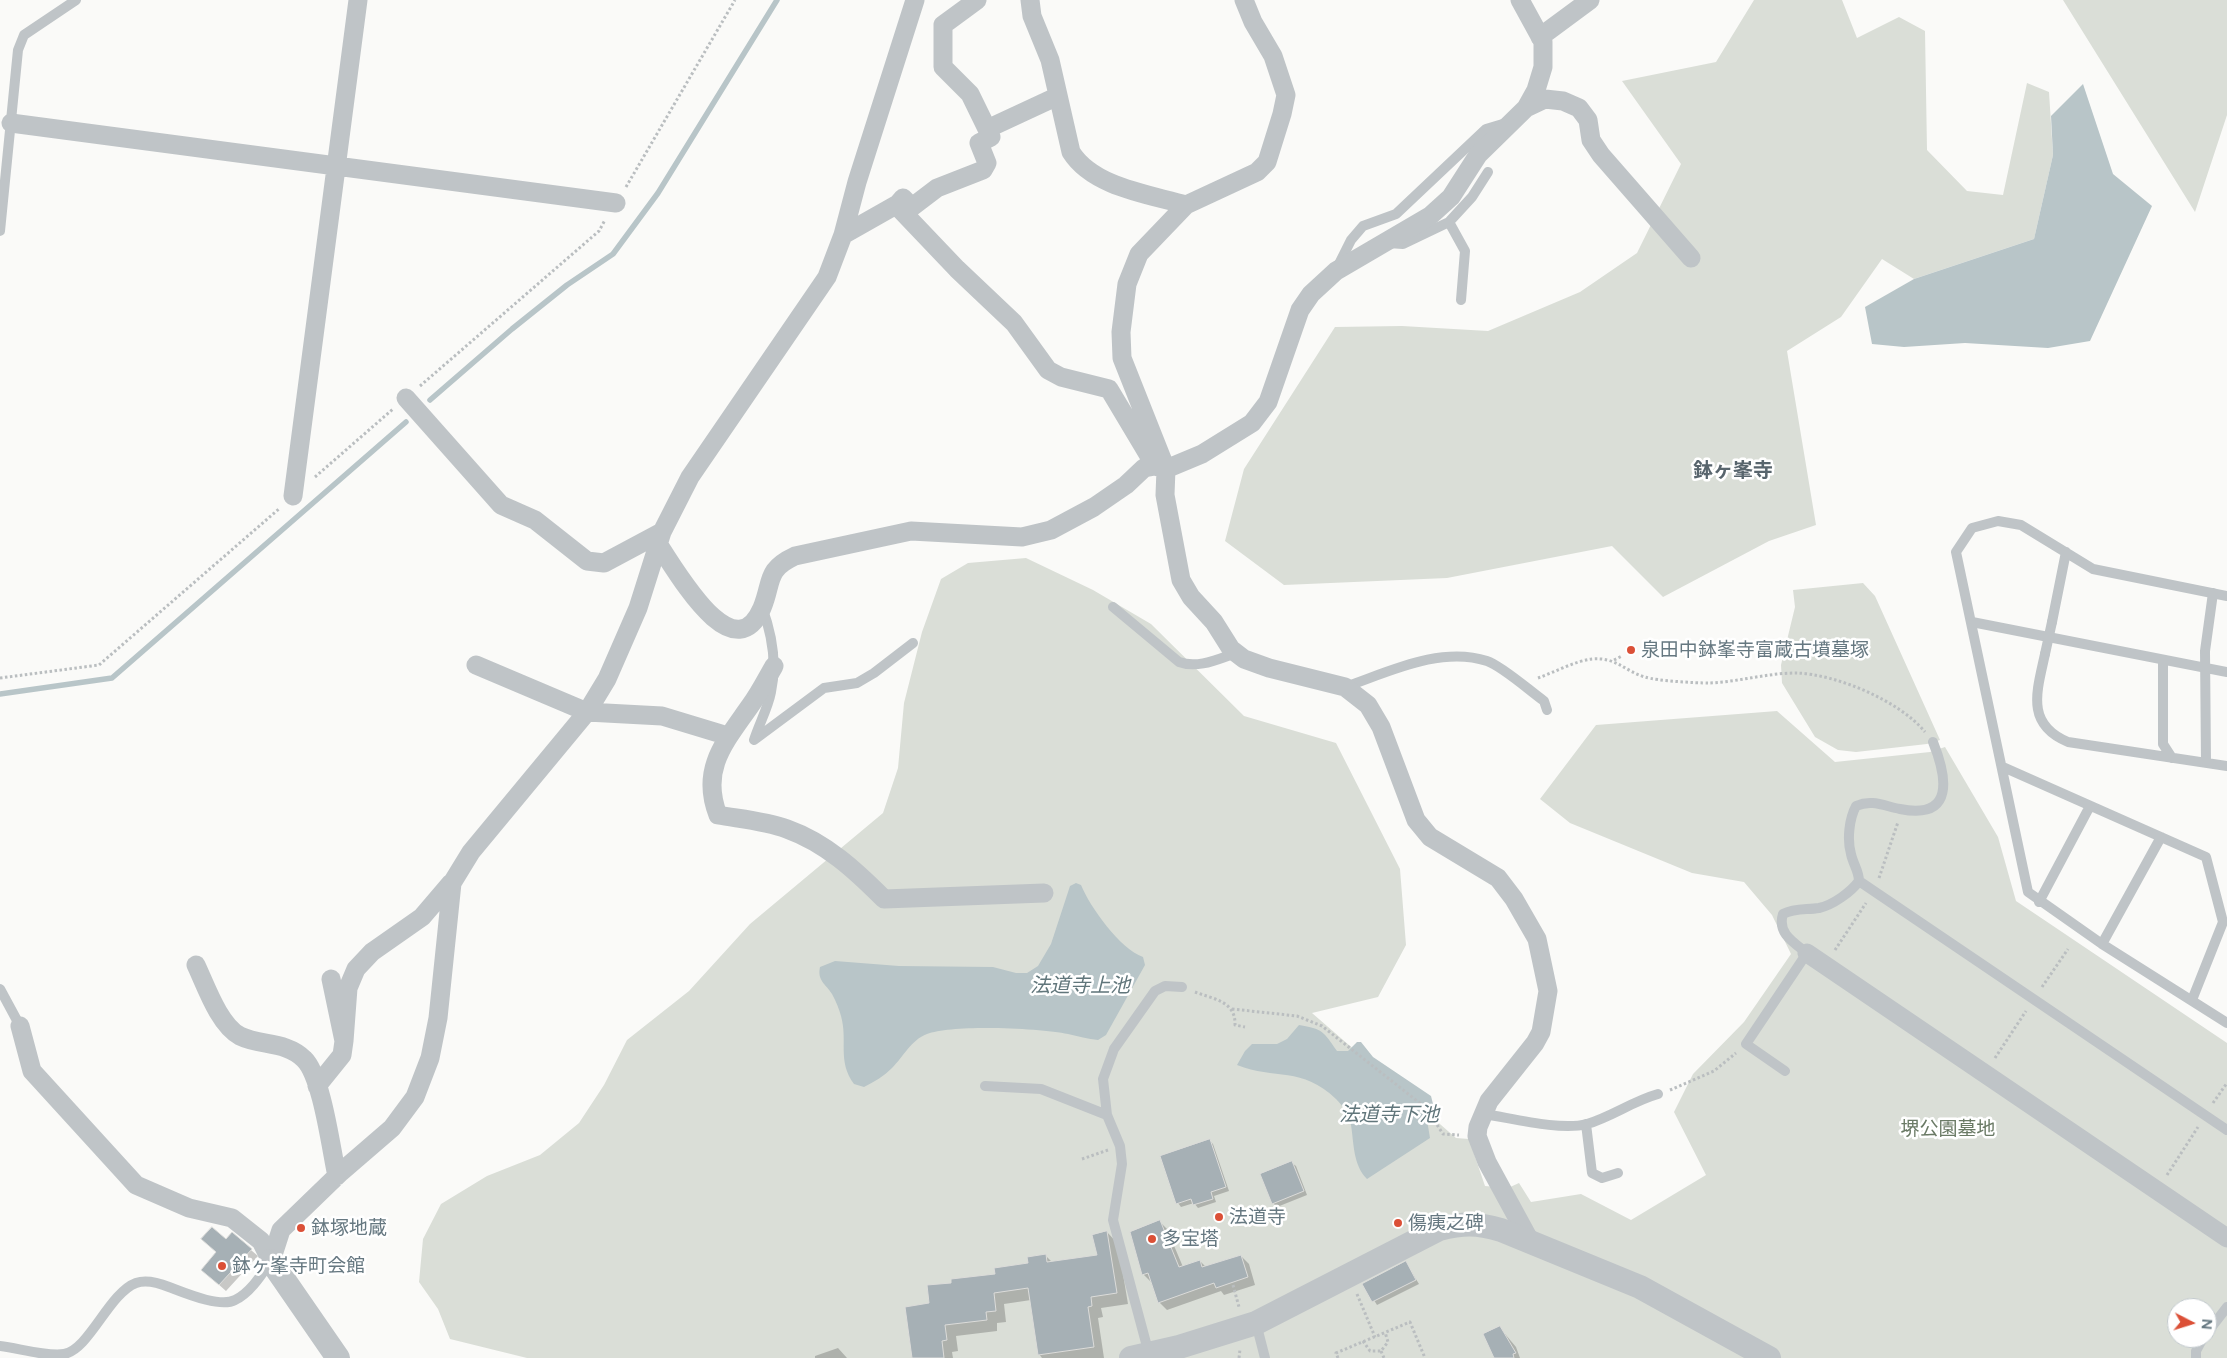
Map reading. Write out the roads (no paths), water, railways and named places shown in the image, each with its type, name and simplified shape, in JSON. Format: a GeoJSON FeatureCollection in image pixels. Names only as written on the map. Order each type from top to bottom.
{"type":"FeatureCollection","features":[{"type":"Feature","properties":{"kind":"street"},"geometry":{"type":"LineString","coordinates":[[293,496],[358,0]]}},
{"type":"Feature","properties":{"kind":"street"},"geometry":{"type":"LineString","coordinates":[[317,1086],[342,1056],[348,988],[356,969],[372,952],[422,917],[452,883],[471,852],[587,712],[607,679],[638,608],[660,538],[690,478],[827,277],[843,235],[866,154],[915,0]]}},
{"type":"Feature","properties":{"kind":"street"},"geometry":{"type":"LineString","coordinates":[[843,235],[896,205],[903,198],[912,207],[937,188],[983,170],[987,163],[979,143],[991,137],[970,94],[943,67],[943,26],[977,0]]}},
{"type":"Feature","properties":{"kind":"street"},"geometry":{"type":"LineString","coordinates":[[1030,0],[1032,16],[1050,60],[1070,152],[1077,162],[1104,179],[1186,204]]}},
{"type":"Feature","properties":{"kind":"street"},"geometry":{"type":"LineString","coordinates":[[1244,0],[1253,22],[1273,56],[1286,95],[1267,162],[1257,172],[1186,204],[1139,254],[1127,284],[1121,332],[1122,358],[1160,468],[1181,580],[1191,597],[1214,622],[1231,649],[1244,659],[1270,668],[1345,687],[1368,705],[1381,727],[1416,820],[1430,836],[1498,878],[1514,899],[1537,939],[1548,991],[1540,1032],[1535,1043],[1489,1101],[1478,1126],[1478,1141],[1530,1241]]}},
{"type":"Feature","properties":{"kind":"street"},"geometry":{"type":"LineString","coordinates":[[1520,0],[1543,42],[1543,67],[1536,90],[1526,108]]}},
{"type":"Feature","properties":{"kind":"street"},"geometry":{"type":"LineString","coordinates":[[1540,37],[1590,0]]}},
{"type":"Feature","properties":{"kind":"street"},"geometry":{"type":"LineString","coordinates":[[987,129],[1058,96]]}},
{"type":"Feature","properties":{"kind":"street"},"geometry":{"type":"LineString","coordinates":[[660,538],[703,608],[718,623],[732,628],[745,628],[755,620],[762,606],[771,574],[780,563],[795,556],[911,531],[1022,538],[1051,530],[1094,507],[1126,485],[1144,468],[1160,468],[1202,454],[1252,423],[1268,402],[1300,310],[1311,294],[1336,271],[1387,243],[1430,216],[1451,197],[1478,155],[1526,108],[1545,99],[1563,100],[1579,108],[1588,120],[1591,140],[1601,155],[1691,258]]}},
{"type":"Feature","properties":{"kind":"street"},"geometry":{"type":"LineString","coordinates":[[11,123],[616,203]]}},
{"type":"Feature","properties":{"kind":"street"},"geometry":{"type":"LineString","coordinates":[[896,205],[957,269],[1014,323],[1048,370],[1061,377],[1109,389],[1160,468]]}},
{"type":"Feature","properties":{"kind":"street"},"geometry":{"type":"LineString","coordinates":[[406,398],[501,506],[535,520],[587,561],[604,563],[660,538]]}},
{"type":"Feature","properties":{"kind":"street"},"geometry":{"type":"LineString","coordinates":[[476,665],[587,712],[662,716],[728,736]]}},
{"type":"Feature","properties":{"kind":"street"},"geometry":{"type":"LineString","coordinates":[[774,666],[717,756],[712,780],[713,802],[718,815],[785,828],[817,842],[852,868],[884,898],[1044,892]]}},
{"type":"Feature","properties":{"kind":"street"},"geometry":{"type":"LineString","coordinates":[[271,1261],[281,1230],[337,1176],[392,1128],[415,1096],[430,1058],[438,1018],[452,883]]}},
{"type":"Feature","properties":{"kind":"street"},"geometry":{"type":"LineString","coordinates":[[1807,952],[2227,1238]]}},
{"type":"Feature","properties":{"kind":"street"},"geometry":{"type":"LineString","coordinates":[[196,965],[222,1018],[239,1036],[288,1048],[305,1059],[316,1079],[337,1176]]}},
{"type":"Feature","properties":{"kind":"street"},"geometry":{"type":"LineString","coordinates":[[331,979],[344,1041]]}},
{"type":"Feature","properties":{"kind":"street"},"geometry":{"type":"LineString","coordinates":[[20,1026],[32,1071],[136,1185],[189,1208],[232,1218],[261,1241],[271,1261],[338,1358]]}},
{"type":"Feature","properties":{"kind":"street"},"geometry":{"type":"LineString","coordinates":[[1140,1356],[1179,1347],[1439,1229],[1462,1223],[1480,1224],[1530,1241],[1640,1287],[1769,1358]]}},
{"type":"Feature","properties":{"kind":"lane"},"geometry":{"type":"LineString","coordinates":[[0,229],[18,50],[24,35],[76,0]]}},
{"type":"Feature","properties":{"kind":"lane"},"geometry":{"type":"LineString","coordinates":[[1336,271],[1352,240],[1363,226],[1396,214],[1486,129],[1512,121]]}},
{"type":"Feature","properties":{"kind":"lane"},"geometry":{"type":"LineString","coordinates":[[1387,243],[1403,244],[1449,222],[1472,197],[1488,172]]}},
{"type":"Feature","properties":{"kind":"lane"},"geometry":{"type":"LineString","coordinates":[[1449,222],[1465,251],[1461,300]]}},
{"type":"Feature","properties":{"kind":"lane"},"geometry":{"type":"LineString","coordinates":[[2227,596],[2093,569],[2022,525],[1998,521],[1972,528],[1956,552],[2028,892],[2039,902],[2102,944],[2227,1023]]}},
{"type":"Feature","properties":{"kind":"lane"},"geometry":{"type":"LineString","coordinates":[[2066,552],[2037,694],[2037,711],[2043,725],[2055,736],[2068,742],[2227,766]]}},
{"type":"Feature","properties":{"kind":"lane"},"geometry":{"type":"LineString","coordinates":[[2206,763],[2205,668],[2213,593]]}},
{"type":"Feature","properties":{"kind":"lane"},"geometry":{"type":"LineString","coordinates":[[762,606],[770,628],[774,666],[771,692],[754,740],[824,688],[857,683],[874,673],[913,642]]}},
{"type":"Feature","properties":{"kind":"lane"},"geometry":{"type":"LineString","coordinates":[[1113,607],[1179,662],[1188,666],[1206,663],[1236,653]]}},
{"type":"Feature","properties":{"kind":"lane"},"geometry":{"type":"LineString","coordinates":[[1972,622],[2163,661],[2227,672]]}},
{"type":"Feature","properties":{"kind":"lane"},"geometry":{"type":"LineString","coordinates":[[1345,687],[1430,659],[1464,657],[1488,661],[1544,701],[1547,710]]}},
{"type":"Feature","properties":{"kind":"lane"},"geometry":{"type":"LineString","coordinates":[[2163,661],[2163,744],[2172,758]]}},
{"type":"Feature","properties":{"kind":"lane"},"geometry":{"type":"LineString","coordinates":[[1933,742],[1940,761],[1944,787],[1942,800],[1936,806],[1918,811],[1872,802],[1856,806],[1852,813],[1850,852],[1859,881],[2227,1130]]}},
{"type":"Feature","properties":{"kind":"lane"},"geometry":{"type":"LineString","coordinates":[[2003,767],[2206,857],[2223,922],[2192,1000]]}},
{"type":"Feature","properties":{"kind":"lane"},"geometry":{"type":"LineString","coordinates":[[2039,902],[2090,806]]}},
{"type":"Feature","properties":{"kind":"lane"},"geometry":{"type":"LineString","coordinates":[[2102,944],[2161,837]]}},
{"type":"Feature","properties":{"kind":"lane"},"geometry":{"type":"LineString","coordinates":[[1785,1071],[1746,1044],[1807,952],[1785,936],[1781,922],[1783,914],[1792,909],[1819,908],[1827,905],[1854,889],[1859,881]]}},
{"type":"Feature","properties":{"kind":"lane"},"geometry":{"type":"LineString","coordinates":[[1140,1356],[1114,1220],[1122,1164],[1120,1146],[1107,1115],[1103,1079],[1114,1049],[1156,991],[1165,986],[1182,987]]}},
{"type":"Feature","properties":{"kind":"lane"},"geometry":{"type":"LineString","coordinates":[[0,989],[20,1026]]}},
{"type":"Feature","properties":{"kind":"lane"},"geometry":{"type":"LineString","coordinates":[[985,1086],[1041,1089],[1107,1115]]}},
{"type":"Feature","properties":{"kind":"lane"},"geometry":{"type":"LineString","coordinates":[[1484,1114],[1544,1124],[1586,1124],[1640,1099],[1658,1094]]}},
{"type":"Feature","properties":{"kind":"lane"},"geometry":{"type":"LineString","coordinates":[[1586,1124],[1592,1172],[1602,1178],[1618,1174]]}},
{"type":"Feature","properties":{"kind":"lane"},"geometry":{"type":"LineString","coordinates":[[0,1346],[65,1354],[78,1346],[122,1293],[136,1283],[156,1282],[189,1294],[221,1302],[235,1300],[256,1282],[271,1261]]}},
{"type":"Feature","properties":{"kind":"lane"},"geometry":{"type":"LineString","coordinates":[[2217,1320],[2227,1307]]}},
{"type":"Feature","properties":{"kind":"lane"},"geometry":{"type":"LineString","coordinates":[[1248,1317],[1265,1358]]}},
{"type":"Feature","properties":{"kind":"water"},"geometry":{"type":"Polygon","coordinates":[[[2083,84],[2113,174],[2152,206],[2090,341],[2048,348],[1965,343],[1904,347],[1872,344],[1865,307],[1914,279],[2034,239],[2053,155],[2051,116],[2083,84]]]}},
{"type":"Feature","properties":{"kind":"water","name":"法道寺上池"},"geometry":{"type":"Polygon","coordinates":[[[1076,883],[1081,885],[1091,904],[1116,937],[1134,953],[1143,957],[1145,965],[1106,1035],[1098,1040],[1055,1032],[1018,1029],[975,1028],[939,1031],[927,1034],[916,1040],[886,1074],[875,1081],[864,1087],[854,1084],[849,1076],[844,1059],[841,1016],[830,991],[821,979],[820,967],[835,961],[899,966],[993,967],[1016,973],[1027,973],[1038,966],[1051,944],[1070,886],[1076,883]]]}},
{"type":"Feature","properties":{"kind":"water","name":"法道寺下池"},"geometry":{"type":"Polygon","coordinates":[[[1299,1025],[1322,1032],[1337,1051],[1348,1051],[1357,1042],[1361,1042],[1373,1057],[1431,1096],[1436,1116],[1427,1120],[1430,1138],[1367,1179],[1357,1161],[1349,1118],[1336,1099],[1312,1082],[1288,1075],[1264,1072],[1237,1065],[1245,1051],[1252,1044],[1277,1044],[1287,1039],[1299,1025]]]}},
{"type":"Feature","properties":{"kind":"waterway"},"geometry":{"type":"LineString","coordinates":[[430,400],[512,329],[567,285],[613,254],[658,193],[777,0]]}},
{"type":"Feature","properties":{"kind":"waterway"},"geometry":{"type":"LineString","coordinates":[[0,694],[112,678],[406,422]]}},
{"type":"Feature","properties":{"kind":"place","name":"泉田中鉢峯寺富蔵古墳墓塚"},"geometry":{"type":"Point","coordinates":[1631,650]}},
{"type":"Feature","properties":{"kind":"place","name":"法道寺"},"geometry":{"type":"Point","coordinates":[1219,1217]}},
{"type":"Feature","properties":{"kind":"place","name":"傷痍之碑"},"geometry":{"type":"Point","coordinates":[1398,1223]}},
{"type":"Feature","properties":{"kind":"place","name":"鉢塚地蔵"},"geometry":{"type":"Point","coordinates":[301,1228]}},
{"type":"Feature","properties":{"kind":"place","name":"多宝塔"},"geometry":{"type":"Point","coordinates":[1152,1239]}},
{"type":"Feature","properties":{"kind":"place","name":"鉢ヶ峯寺町会館"},"geometry":{"type":"Point","coordinates":[222,1266]}},
{"type":"Feature","properties":{"kind":"district","name":"鉢ヶ峯寺"},"geometry":{"type":"Point","coordinates":[1733,471]}},
{"type":"Feature","properties":{"kind":"park label","name":"堺公園墓地"},"geometry":{"type":"Point","coordinates":[1948,1129]}}]}
